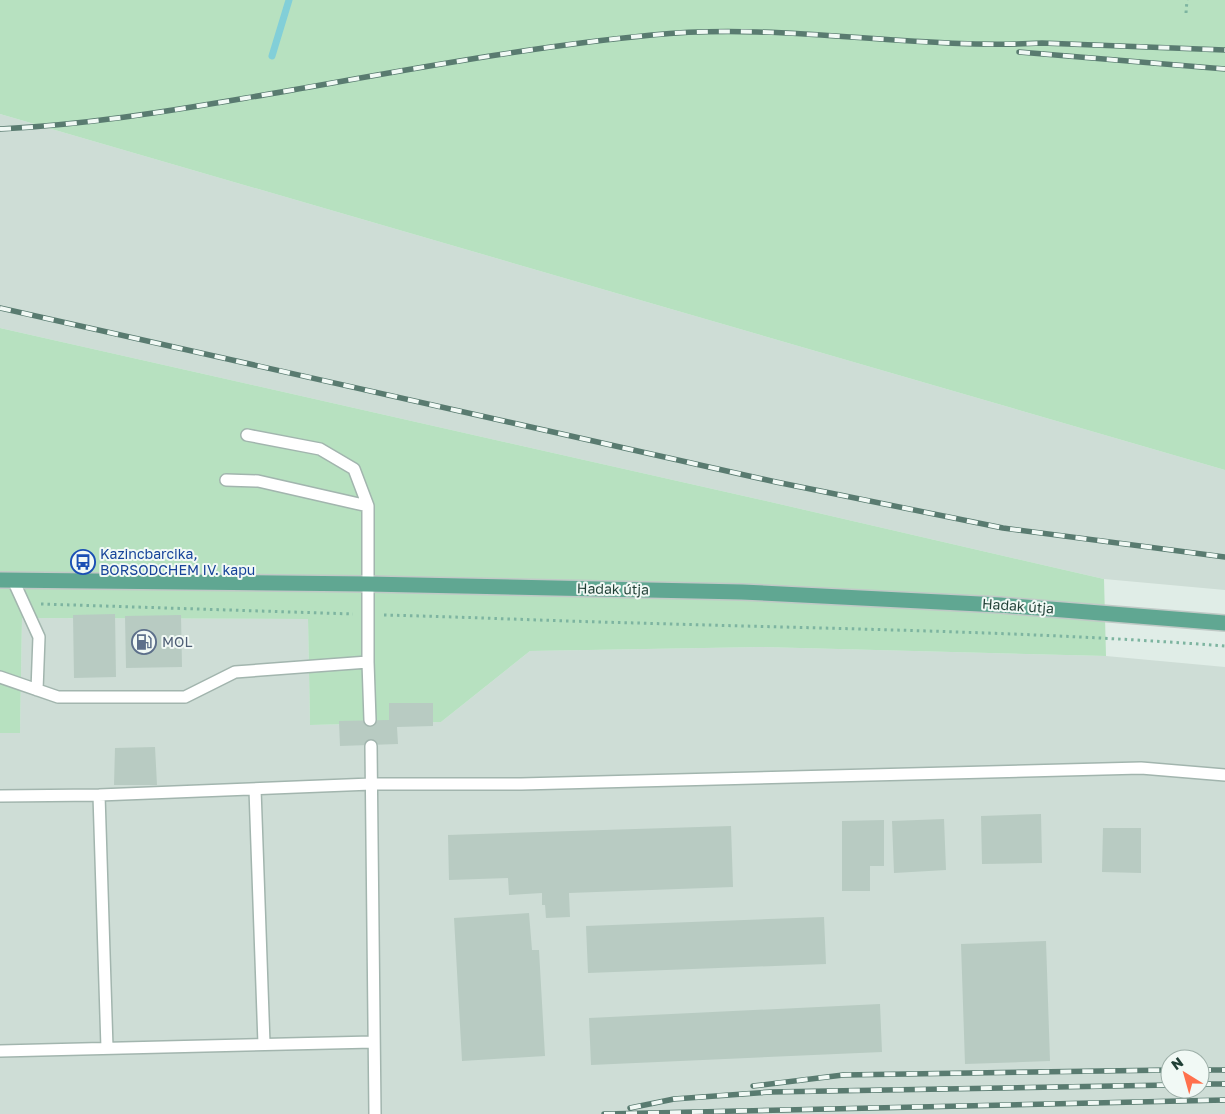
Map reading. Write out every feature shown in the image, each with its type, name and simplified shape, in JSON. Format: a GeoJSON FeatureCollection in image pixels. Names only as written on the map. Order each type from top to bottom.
{"type":"FeatureCollection","features":[{"type":"Feature","properties":{"kind":"main road","name":"Hadak útja"},"geometry":{"type":"LineString","coordinates":[[7,580],[368,584],[742,592],[1000,605],[1225,623]]}},
{"type":"Feature","properties":{"kind":"lane"},"geometry":{"type":"LineString","coordinates":[[247,435],[320,449],[354,469],[368,506],[370,720]]}},
{"type":"Feature","properties":{"kind":"lane"},"geometry":{"type":"LineString","coordinates":[[226,480],[258,481],[368,506]]}},
{"type":"Feature","properties":{"kind":"lane"},"geometry":{"type":"LineString","coordinates":[[7,580],[24,604],[39,637],[37,690]]}},
{"type":"Feature","properties":{"kind":"lane"},"geometry":{"type":"LineString","coordinates":[[0,677],[58,697],[185,697],[235,672],[368,662]]}},
{"type":"Feature","properties":{"kind":"lane"},"geometry":{"type":"LineString","coordinates":[[371,746],[375,1114]]}},
{"type":"Feature","properties":{"kind":"lane"},"geometry":{"type":"LineString","coordinates":[[0,796],[99,795],[371,784],[521,784],[1140,768],[1225,775]]}},
{"type":"Feature","properties":{"kind":"lane"},"geometry":{"type":"LineString","coordinates":[[255,789],[264,1044]]}},
{"type":"Feature","properties":{"kind":"lane"},"geometry":{"type":"LineString","coordinates":[[99,795],[107,1048]]}},
{"type":"Feature","properties":{"kind":"lane"},"geometry":{"type":"LineString","coordinates":[[0,1052],[373,1042]]}},
{"type":"Feature","properties":{"kind":"path"},"geometry":{"type":"LineString","coordinates":[[1186,13],[1188,0]]}},
{"type":"Feature","properties":{"kind":"path"},"geometry":{"type":"LineString","coordinates":[[24,604],[636,623],[808,626],[1131,638],[1225,646]]}},
{"type":"Feature","properties":{"kind":"shaded area"},"geometry":{"type":"Polygon","coordinates":[[[0,114],[1225,470],[1225,590],[1104,579],[0,328],[0,114]]]}},
{"type":"Feature","properties":{"kind":"shaded area"},"geometry":{"type":"Polygon","coordinates":[[[22,618],[308,619],[310,725],[441,722],[530,651],[762,647],[1106,656],[1225,667],[1225,1114],[0,1114],[0,733],[20,732],[22,618]]]}},
{"type":"Feature","properties":{"kind":"green space"},"geometry":{"type":"Polygon","coordinates":[[[0,0],[1225,0],[1225,470],[0,114],[0,0]]]}},
{"type":"Feature","properties":{"kind":"green space"},"geometry":{"type":"Polygon","coordinates":[[[0,328],[1104,579],[1106,656],[762,647],[530,651],[441,722],[310,725],[308,619],[22,618],[20,733],[0,733],[0,328]]]}},
{"type":"Feature","properties":{"kind":"building"},"geometry":{"type":"Polygon","coordinates":[[[115,614],[116,677],[74,678],[73,615],[115,614]]]}},
{"type":"Feature","properties":{"kind":"building"},"geometry":{"type":"Polygon","coordinates":[[[181,615],[182,667],[126,668],[125,616],[181,615]]]}},
{"type":"Feature","properties":{"kind":"building"},"geometry":{"type":"Polygon","coordinates":[[[389,703],[433,703],[433,726],[397,727],[398,744],[340,746],[339,721],[389,720],[389,703]]]}},
{"type":"Feature","properties":{"kind":"building"},"geometry":{"type":"Polygon","coordinates":[[[155,747],[157,785],[114,785],[115,748],[155,747]]]}},
{"type":"Feature","properties":{"kind":"building"},"geometry":{"type":"Polygon","coordinates":[[[1041,814],[1042,863],[982,864],[981,816],[1041,814]]]}},
{"type":"Feature","properties":{"kind":"building"},"geometry":{"type":"Polygon","coordinates":[[[944,819],[946,870],[894,873],[892,821],[944,819]]]}},
{"type":"Feature","properties":{"kind":"building"},"geometry":{"type":"Polygon","coordinates":[[[884,820],[884,866],[870,866],[870,891],[842,891],[842,821],[884,820]]]}},
{"type":"Feature","properties":{"kind":"building"},"geometry":{"type":"Polygon","coordinates":[[[731,826],[733,887],[569,893],[570,917],[546,918],[545,905],[542,905],[542,893],[509,895],[508,878],[449,880],[448,835],[731,826]]]}},
{"type":"Feature","properties":{"kind":"building"},"geometry":{"type":"Polygon","coordinates":[[[1103,828],[1141,828],[1141,873],[1102,872],[1103,828]]]}},
{"type":"Feature","properties":{"kind":"building"},"geometry":{"type":"Polygon","coordinates":[[[529,913],[532,950],[539,950],[545,1056],[462,1061],[454,918],[529,913]]]}},
{"type":"Feature","properties":{"kind":"building"},"geometry":{"type":"Polygon","coordinates":[[[824,917],[826,964],[588,973],[586,926],[824,917]]]}},
{"type":"Feature","properties":{"kind":"building"},"geometry":{"type":"Polygon","coordinates":[[[1046,941],[1050,1061],[965,1064],[961,944],[1046,941]]]}},
{"type":"Feature","properties":{"kind":"building"},"geometry":{"type":"Polygon","coordinates":[[[880,1004],[882,1052],[591,1065],[589,1018],[880,1004]]]}},
{"type":"Feature","properties":{"kind":"waterway"},"geometry":{"type":"LineString","coordinates":[[272,56],[289,0]]}},
{"type":"Feature","properties":{"kind":"railway"},"geometry":{"type":"LineString","coordinates":[[0,129],[93,121],[154,113],[550,47],[652,35],[750,32],[944,43],[1042,43],[1225,50]]}},
{"type":"Feature","properties":{"kind":"railway"},"geometry":{"type":"LineString","coordinates":[[1019,52],[1225,69]]}},
{"type":"Feature","properties":{"kind":"railway"},"geometry":{"type":"LineString","coordinates":[[0,308],[776,482],[1003,528],[1225,557]]}},
{"type":"Feature","properties":{"kind":"railway"},"geometry":{"type":"LineString","coordinates":[[753,1086],[843,1075],[1160,1070]]}},
{"type":"Feature","properties":{"kind":"railway"},"geometry":{"type":"LineString","coordinates":[[1210,1070],[1225,1070]]}},
{"type":"Feature","properties":{"kind":"railway"},"geometry":{"type":"LineString","coordinates":[[1210,1084],[1225,1084]]}},
{"type":"Feature","properties":{"kind":"railway"},"geometry":{"type":"LineString","coordinates":[[630,1108],[674,1099],[770,1092],[1160,1085]]}},
{"type":"Feature","properties":{"kind":"railway"},"geometry":{"type":"LineString","coordinates":[[604,1114],[1225,1100]]}},
{"type":"Feature","properties":{"kind":"place","name":"Kazincbarcika, BORSODCHEM IV. kapu"},"geometry":{"type":"Point","coordinates":[83,562]}},
{"type":"Feature","properties":{"kind":"place","name":"MOL"},"geometry":{"type":"Point","coordinates":[144,642]}}]}
